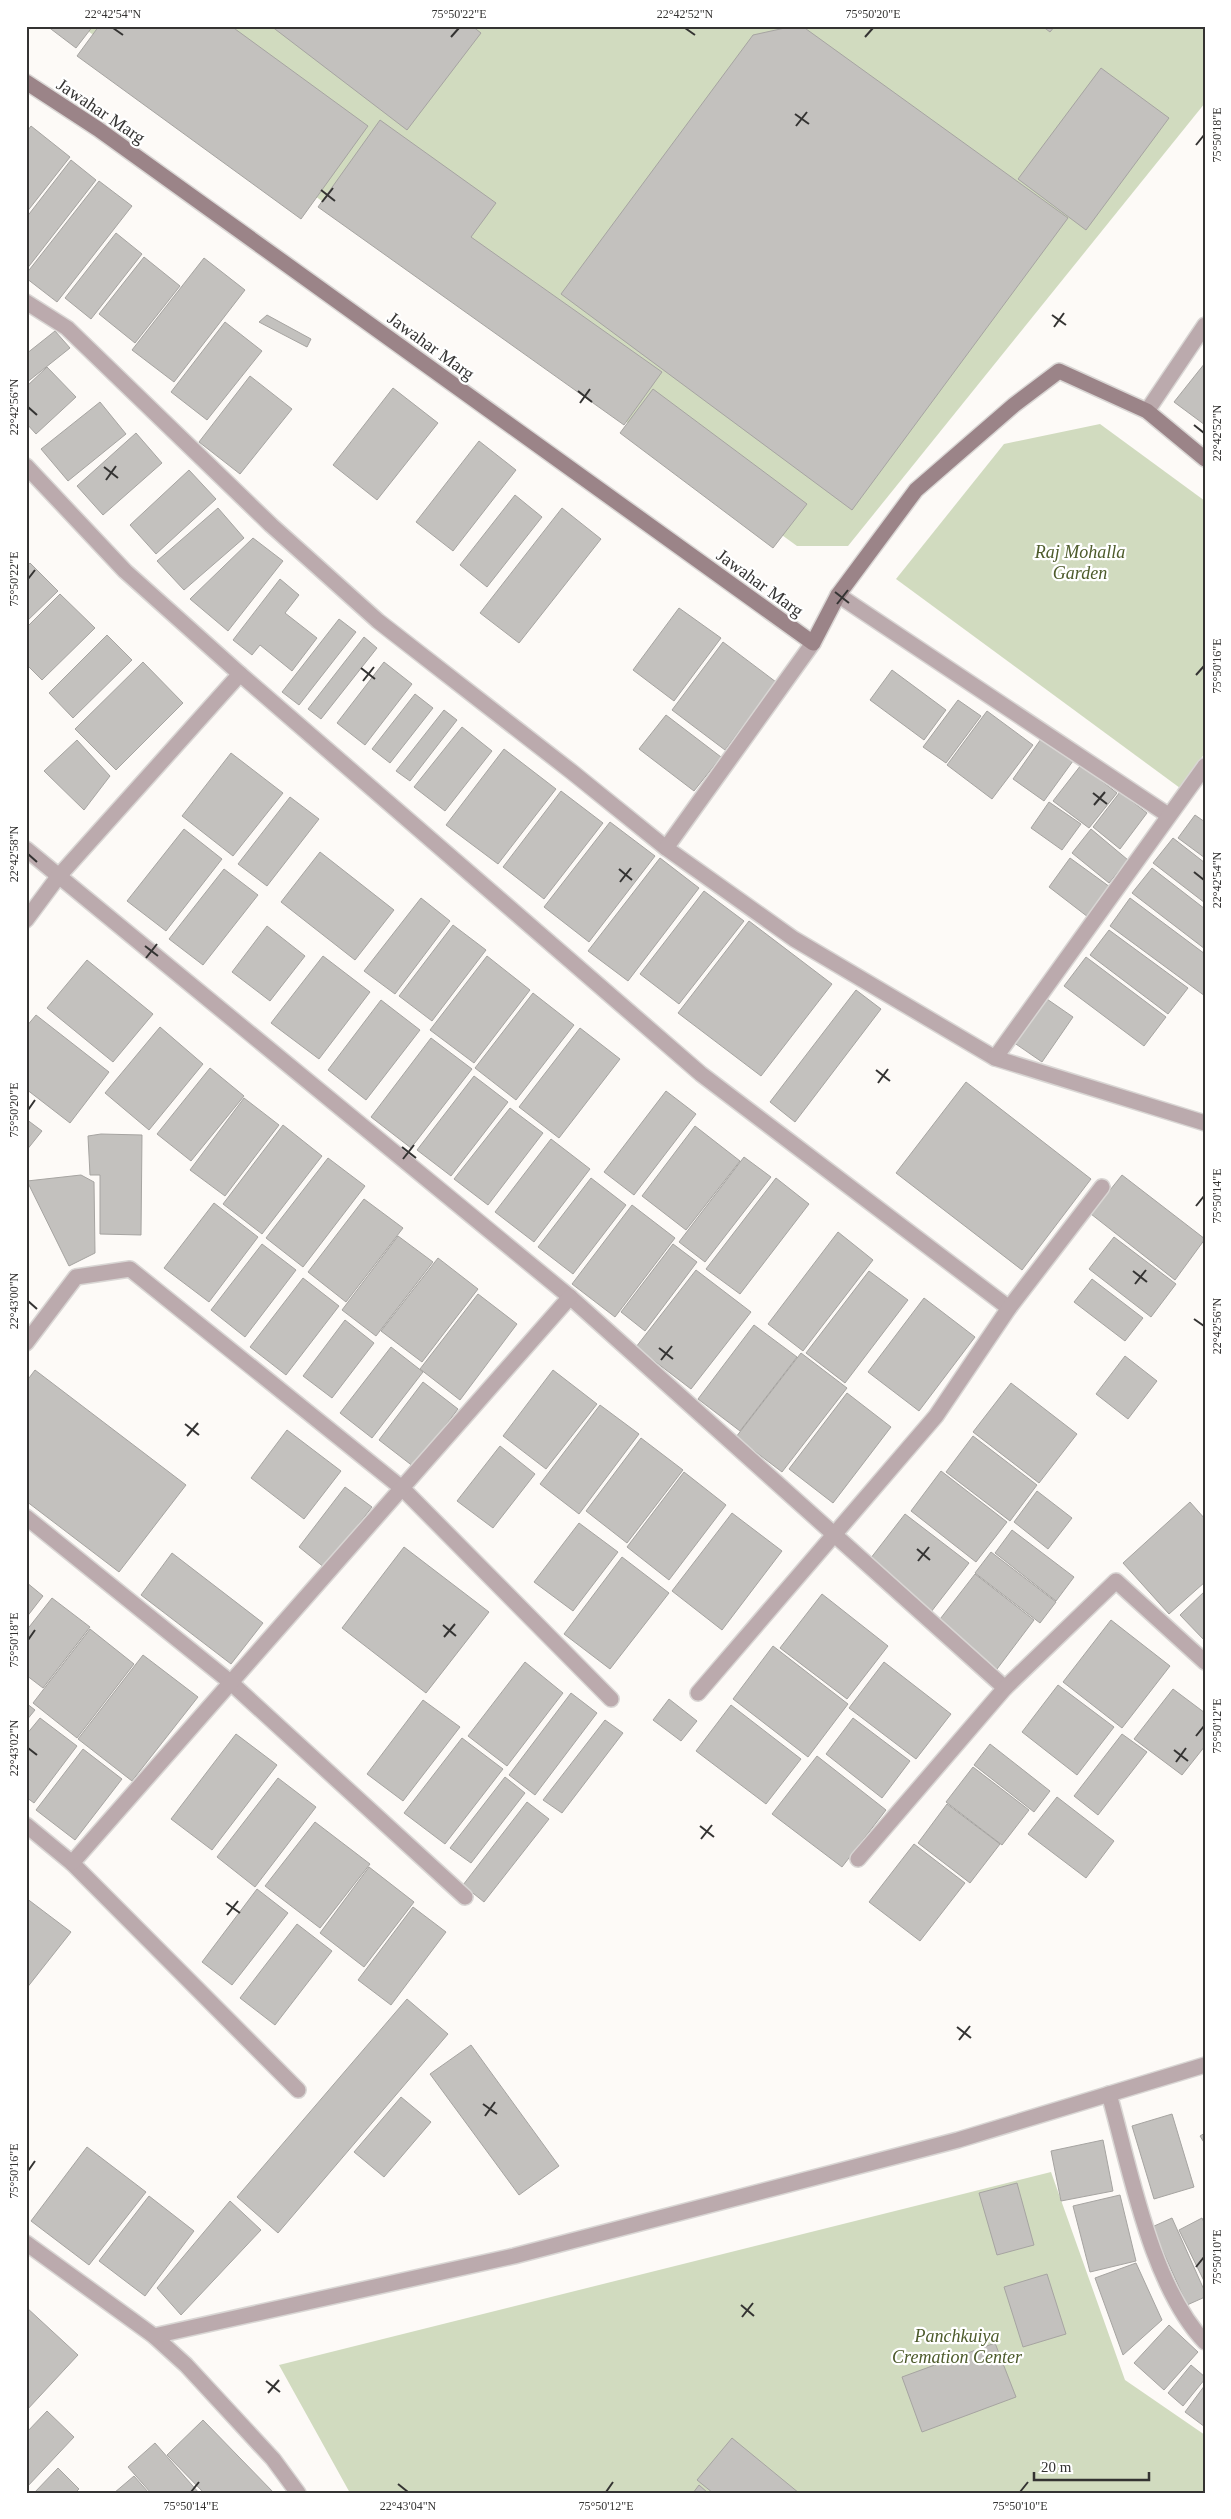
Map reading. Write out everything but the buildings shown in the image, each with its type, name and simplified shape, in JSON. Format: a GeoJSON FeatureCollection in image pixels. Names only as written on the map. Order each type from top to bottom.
{"type":"FeatureCollection","features":[{"type":"Feature","properties":{"kind":"street","name":"Jawahar Marg"},"geometry":{"type":"LineString","coordinates":[[26,82],[98,129],[813,643]]}},
{"type":"Feature","properties":{"kind":"street"},"geometry":{"type":"LineString","coordinates":[[26,302],[67,328],[271,525],[378,621],[565,766],[666,848],[794,939],[995,1058],[1205,1124]]}},
{"type":"Feature","properties":{"kind":"street"},"geometry":{"type":"LineString","coordinates":[[1147,411],[1205,325]]}},
{"type":"Feature","properties":{"kind":"street"},"geometry":{"type":"LineString","coordinates":[[666,848],[813,643],[838,595],[916,490],[1014,405],[1059,371],[1147,411],[1205,458]]}},
{"type":"Feature","properties":{"kind":"street"},"geometry":{"type":"LineString","coordinates":[[26,466],[125,571],[240,674],[701,1074],[1009,1308]]}},
{"type":"Feature","properties":{"kind":"street"},"geometry":{"type":"LineString","coordinates":[[838,595],[1168,815]]}},
{"type":"Feature","properties":{"kind":"street"},"geometry":{"type":"LineString","coordinates":[[26,920],[58,877],[240,674]]}},
{"type":"Feature","properties":{"kind":"street"},"geometry":{"type":"LineString","coordinates":[[995,1058],[1205,766]]}},
{"type":"Feature","properties":{"kind":"street"},"geometry":{"type":"LineString","coordinates":[[26,849],[570,1296],[1005,1688]]}},
{"type":"Feature","properties":{"kind":"street"},"geometry":{"type":"LineString","coordinates":[[698,1693],[833,1533],[936,1416],[1009,1308],[1102,1187]]}},
{"type":"Feature","properties":{"kind":"street"},"geometry":{"type":"LineString","coordinates":[[26,1343],[76,1277],[130,1269],[404,1489],[611,1699]]}},
{"type":"Feature","properties":{"kind":"street"},"geometry":{"type":"LineString","coordinates":[[72,1863],[229,1681],[404,1489],[570,1296]]}},
{"type":"Feature","properties":{"kind":"street"},"geometry":{"type":"LineString","coordinates":[[26,1517],[229,1681],[465,1896]]}},
{"type":"Feature","properties":{"kind":"street"},"geometry":{"type":"LineString","coordinates":[[858,1859],[1005,1688],[1116,1580],[1205,1662]]}},
{"type":"Feature","properties":{"kind":"street"},"geometry":{"type":"LineString","coordinates":[[26,1826],[72,1863],[298,2090]]}},
{"type":"Feature","properties":{"kind":"street"},"geometry":{"type":"LineString","coordinates":[[154,2336],[514,2256],[949,2143],[1205,2065]]}},
{"type":"Feature","properties":{"kind":"street"},"geometry":{"type":"LineString","coordinates":[[1109,2094],[1152,2248],[1174,2298],[1203,2337]]}},
{"type":"Feature","properties":{"kind":"street"},"geometry":{"type":"LineString","coordinates":[[26,2242],[154,2336],[186,2365],[266,2452],[298,2493]]}},
{"type":"Feature","properties":{"kind":"green space"},"geometry":{"type":"Polygon","coordinates":[[[81,26],[1205,26],[1205,103],[848,546],[797,546],[81,26]]]}},
{"type":"Feature","properties":{"kind":"green space","name":"Raj Mohalla Garden"},"geometry":{"type":"Polygon","coordinates":[[[1100,424],[1205,501],[1205,753],[1180,788],[896,579],[1004,444],[1100,424]]]}},
{"type":"Feature","properties":{"kind":"green space","name":"Panchkuiya Cremation Center"},"geometry":{"type":"Polygon","coordinates":[[[1051,2172],[1125,2380],[1205,2435],[1205,2493],[350,2493],[279,2365],[1051,2172]]]}}]}
